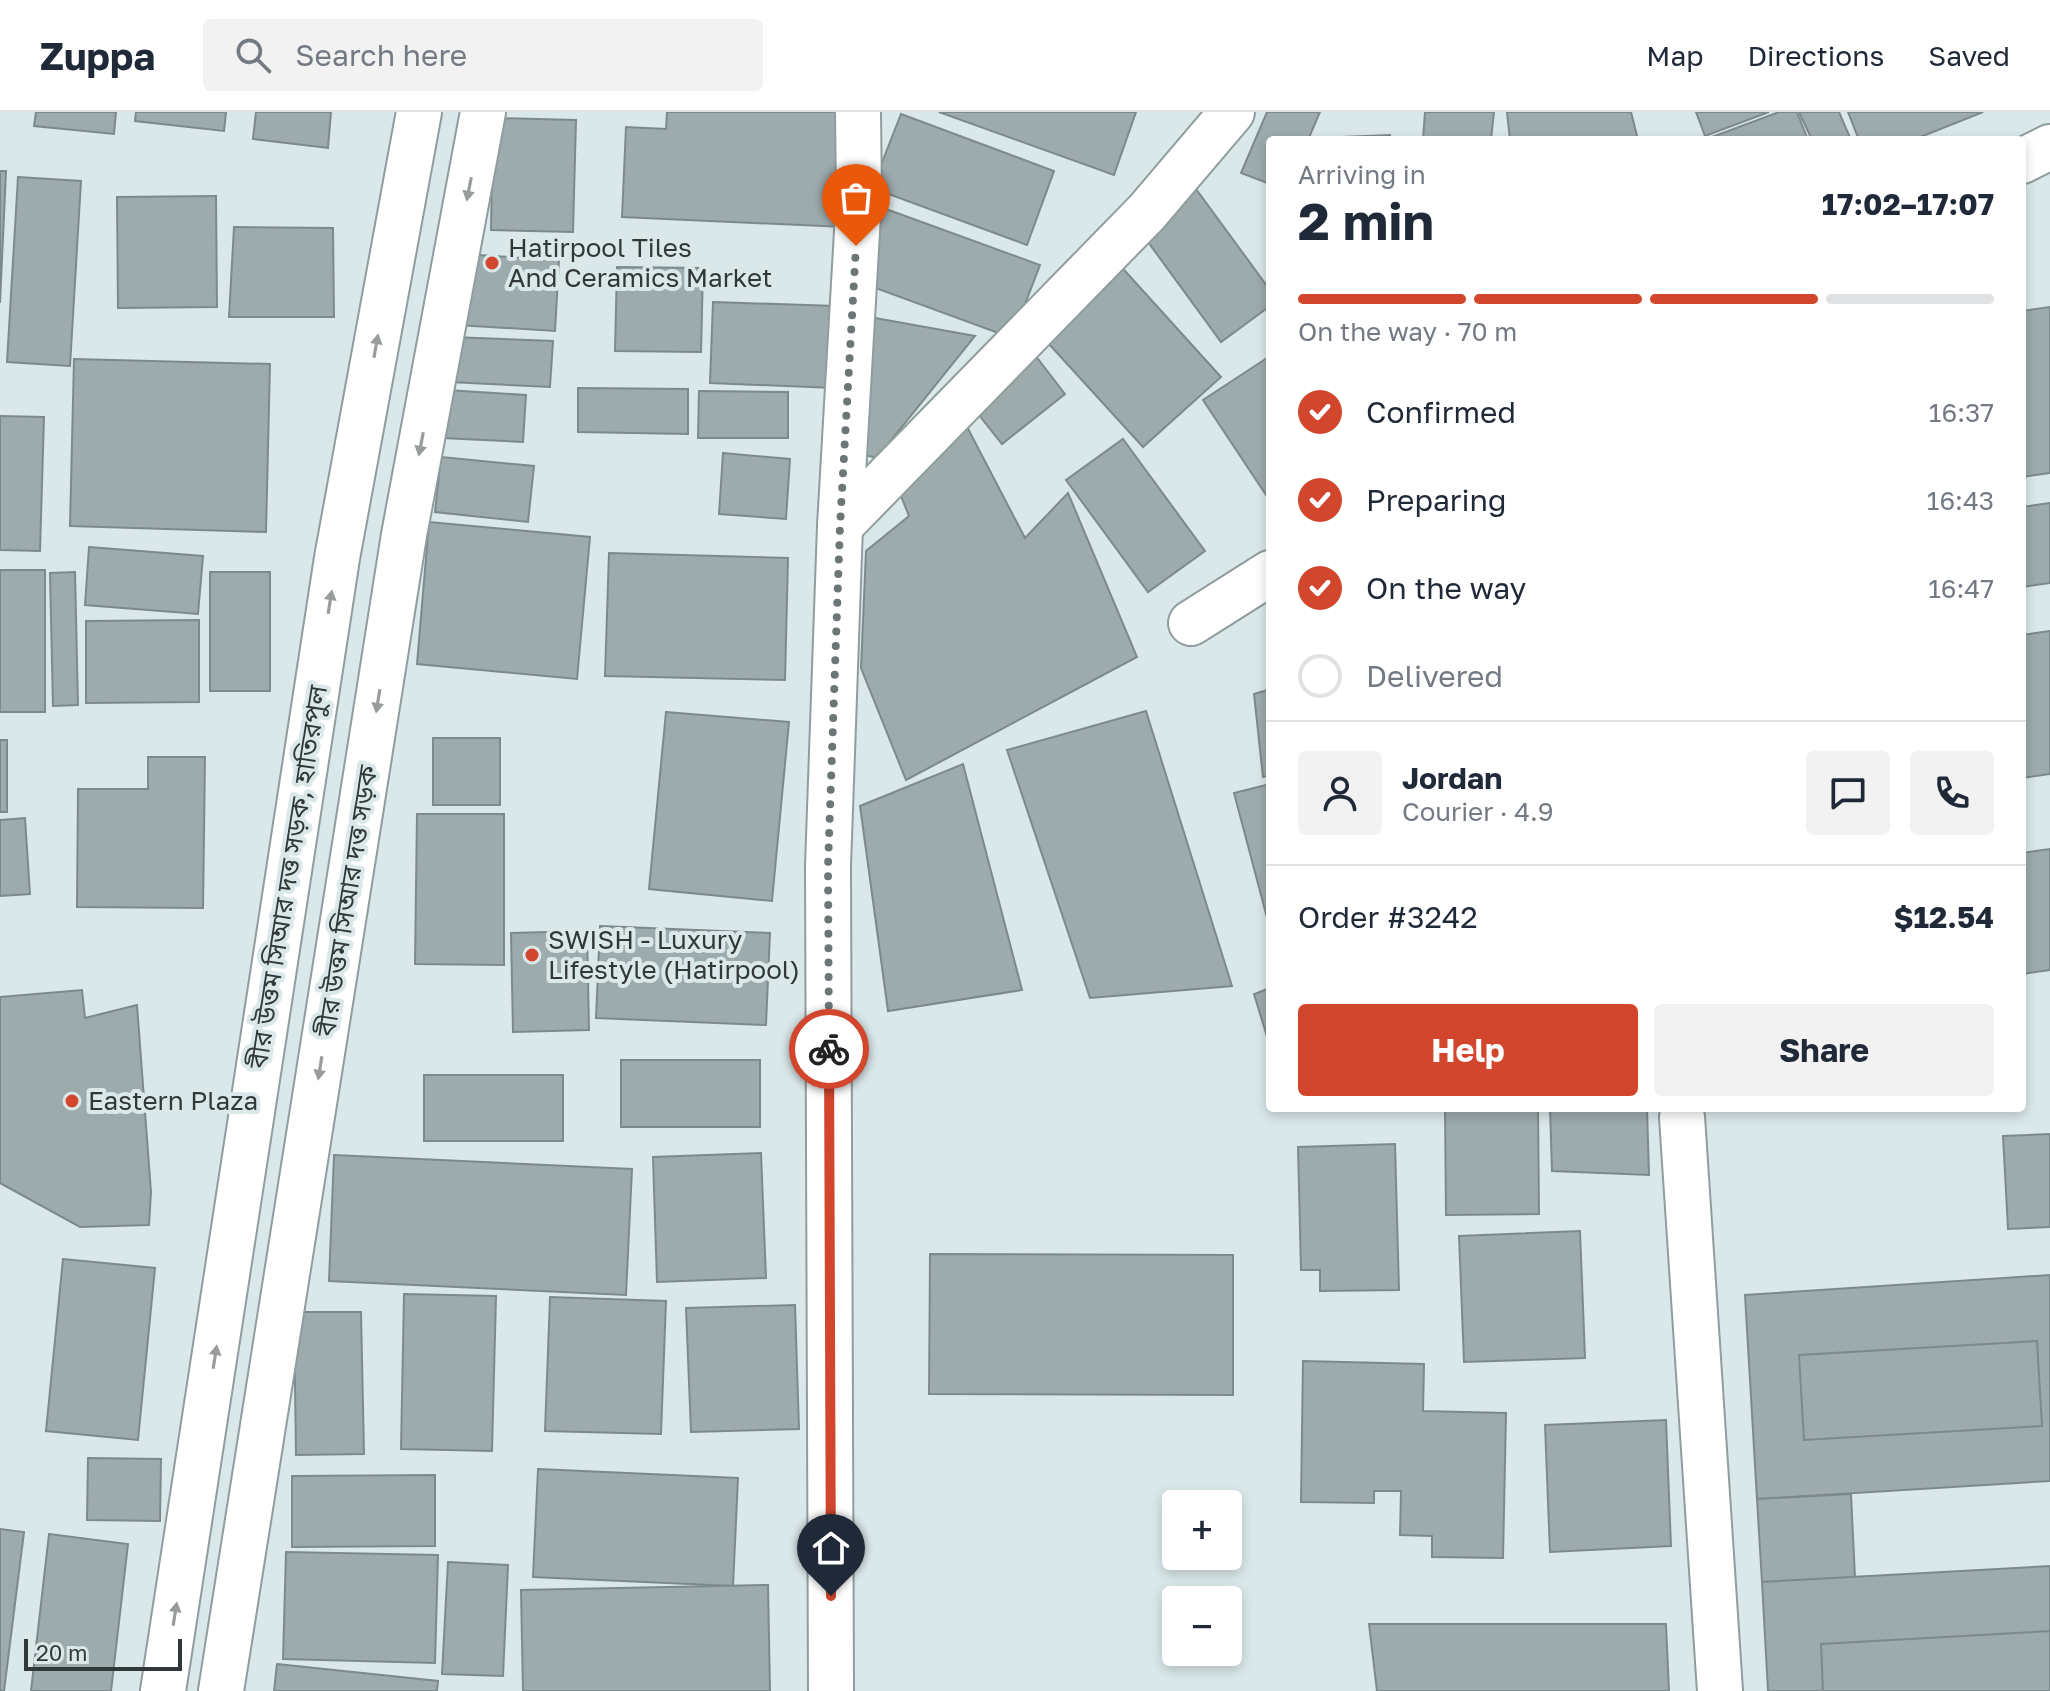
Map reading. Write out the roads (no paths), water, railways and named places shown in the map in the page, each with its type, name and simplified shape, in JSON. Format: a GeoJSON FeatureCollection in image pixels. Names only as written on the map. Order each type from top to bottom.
{"type":"FeatureCollection","features":[{"type":"Feature","properties":{"kind":"main road","name":"বীর উত্তম সিআর দত্ত সড়ক, হাতিরপুল"},"geometry":{"type":"LineString","coordinates":[[163,1691],[337,558],[419,112]]}},
{"type":"Feature","properties":{"kind":"main road","name":"বীর উত্তম সিআর দত্ত সড়ক"},"geometry":{"type":"LineString","coordinates":[[221,1691],[404,535],[483,112]]}},
{"type":"Feature","properties":{"kind":"main road"},"geometry":{"type":"LineString","coordinates":[[831,1691],[828,866],[840,526],[859,197],[858,112]]}},
{"type":"Feature","properties":{"kind":"main road"},"geometry":{"type":"LineString","coordinates":[[840,526],[1147,212],[1232,112]]}},
{"type":"Feature","properties":{"kind":"main road"},"geometry":{"type":"LineString","coordinates":[[2026,159],[2050,147]]}},
{"type":"Feature","properties":{"kind":"main road"},"geometry":{"type":"LineString","coordinates":[[1191,623],[1266,576]]}},
{"type":"Feature","properties":{"kind":"main road"},"geometry":{"type":"LineString","coordinates":[[1682,1117],[1720,1691]]}},
{"type":"Feature","properties":{"kind":"place","name":"Hatirpool Tiles And Ceramics Market"},"geometry":{"type":"Point","coordinates":[492,263]}},
{"type":"Feature","properties":{"kind":"place","name":"SWISH - Luxury Lifestyle (Hatirpool)"},"geometry":{"type":"Point","coordinates":[532,955]}},
{"type":"Feature","properties":{"kind":"place","name":"Eastern Plaza"},"geometry":{"type":"Point","coordinates":[72,1101]}}]}
